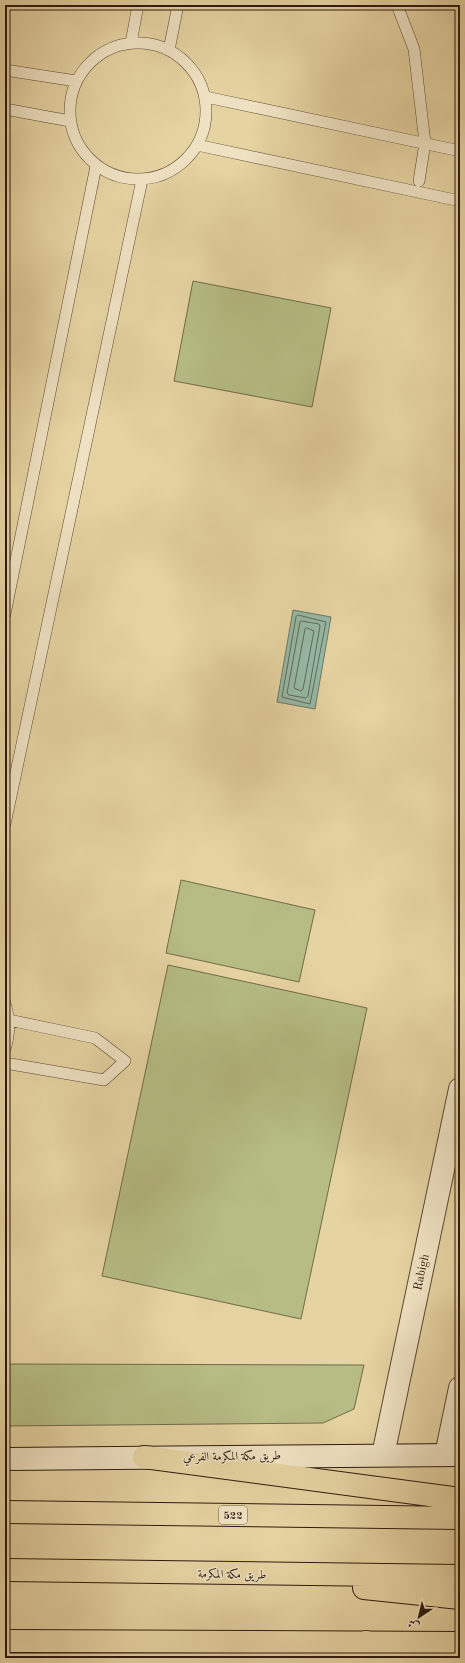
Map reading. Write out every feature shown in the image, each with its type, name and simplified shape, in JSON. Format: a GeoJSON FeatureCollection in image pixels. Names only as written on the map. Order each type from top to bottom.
{"type":"FeatureCollection","features":[{"type":"Feature","properties":{"kind":"main road"},"geometry":{"type":"LineString","coordinates":[[144,1457],[460,1499]]}},
{"type":"Feature","properties":{"kind":"main road","name":"522"},"geometry":{"type":"LineString","coordinates":[[5,1512],[460,1518]]}},
{"type":"Feature","properties":{"kind":"main road","name":"طريق مكة المكرمة"},"geometry":{"type":"LineString","coordinates":[[5,1570],[460,1576]]}},
{"type":"Feature","properties":{"kind":"main road"},"geometry":{"type":"LineString","coordinates":[[224,1574],[460,1598]]}},
{"type":"Feature","properties":{"kind":"main road"},"geometry":{"type":"LineString","coordinates":[[5,1641],[460,1643]]}},
{"type":"Feature","properties":{"kind":"street","name":"Rabigh"},"geometry":{"type":"LineString","coordinates":[[383,1455],[460,1089]]}},
{"type":"Feature","properties":{"kind":"street"},"geometry":{"type":"LineString","coordinates":[[453,1455],[460,1388]]}},
{"type":"Feature","properties":{"kind":"street","name":"طريق مكة المكرمة الفرعي"},"geometry":{"type":"LineString","coordinates":[[5,1458],[453,1455]]}},
{"type":"Feature","properties":{"kind":"street"},"geometry":{"type":"LineString","coordinates":[[366,1642],[382,1658]]}},
{"type":"Feature","properties":{"kind":"lane"},"geometry":{"type":"LineString","coordinates":[[131,43],[138,5]]}},
{"type":"Feature","properties":{"kind":"lane"},"geometry":{"type":"LineString","coordinates":[[169,50],[178,5]]}},
{"type":"Feature","properties":{"kind":"lane"},"geometry":{"type":"LineString","coordinates":[[397,5],[414,49],[425,143],[419,181]]}},
{"type":"Feature","properties":{"kind":"lane"},"geometry":{"type":"LineString","coordinates":[[131,43],[155,44],[169,50],[181,57],[197,75],[206,97],[207,113],[202,136],[197,145],[190,156],[171,172],[142,180],[124,178],[96,166],[80,148],[70,121],[69,102],[76,81],[89,62],[108,49],[131,43]]}},
{"type":"Feature","properties":{"kind":"lane"},"geometry":{"type":"LineString","coordinates":[[5,70],[76,81]]}},
{"type":"Feature","properties":{"kind":"lane"},"geometry":{"type":"LineString","coordinates":[[206,97],[460,151]]}},
{"type":"Feature","properties":{"kind":"lane"},"geometry":{"type":"LineString","coordinates":[[5,110],[70,121]]}},
{"type":"Feature","properties":{"kind":"lane"},"geometry":{"type":"LineString","coordinates":[[197,145],[460,201]]}},
{"type":"Feature","properties":{"kind":"lane"},"geometry":{"type":"LineString","coordinates":[[5,614],[96,166]]}},
{"type":"Feature","properties":{"kind":"lane"},"geometry":{"type":"LineString","coordinates":[[5,824],[142,180]]}},
{"type":"Feature","properties":{"kind":"lane"},"geometry":{"type":"LineString","coordinates":[[5,1004],[9,1020],[9,1039],[5,1049]]}},
{"type":"Feature","properties":{"kind":"lane"},"geometry":{"type":"LineString","coordinates":[[5,1062],[104,1080],[125,1061],[96,1038],[9,1020]]}},
{"type":"Feature","properties":{"kind":"green space"},"geometry":{"type":"Polygon","coordinates":[[[193,281],[331,308],[312,407],[174,381],[193,281]]]}},
{"type":"Feature","properties":{"kind":"green space"},"geometry":{"type":"Polygon","coordinates":[[[181,880],[315,910],[299,982],[166,953],[181,880]]]}},
{"type":"Feature","properties":{"kind":"green space"},"geometry":{"type":"Polygon","coordinates":[[[168,965],[367,1008],[301,1319],[102,1276],[168,965]]]}},
{"type":"Feature","properties":{"kind":"green space"},"geometry":{"type":"Polygon","coordinates":[[[5,1364],[364,1365],[354,1409],[323,1423],[5,1426],[5,1364]]]}},
{"type":"Feature","properties":{"kind":"water"},"geometry":{"type":"Polygon","coordinates":[[[293,610],[331,617],[315,709],[277,702],[293,610]]]}}]}
